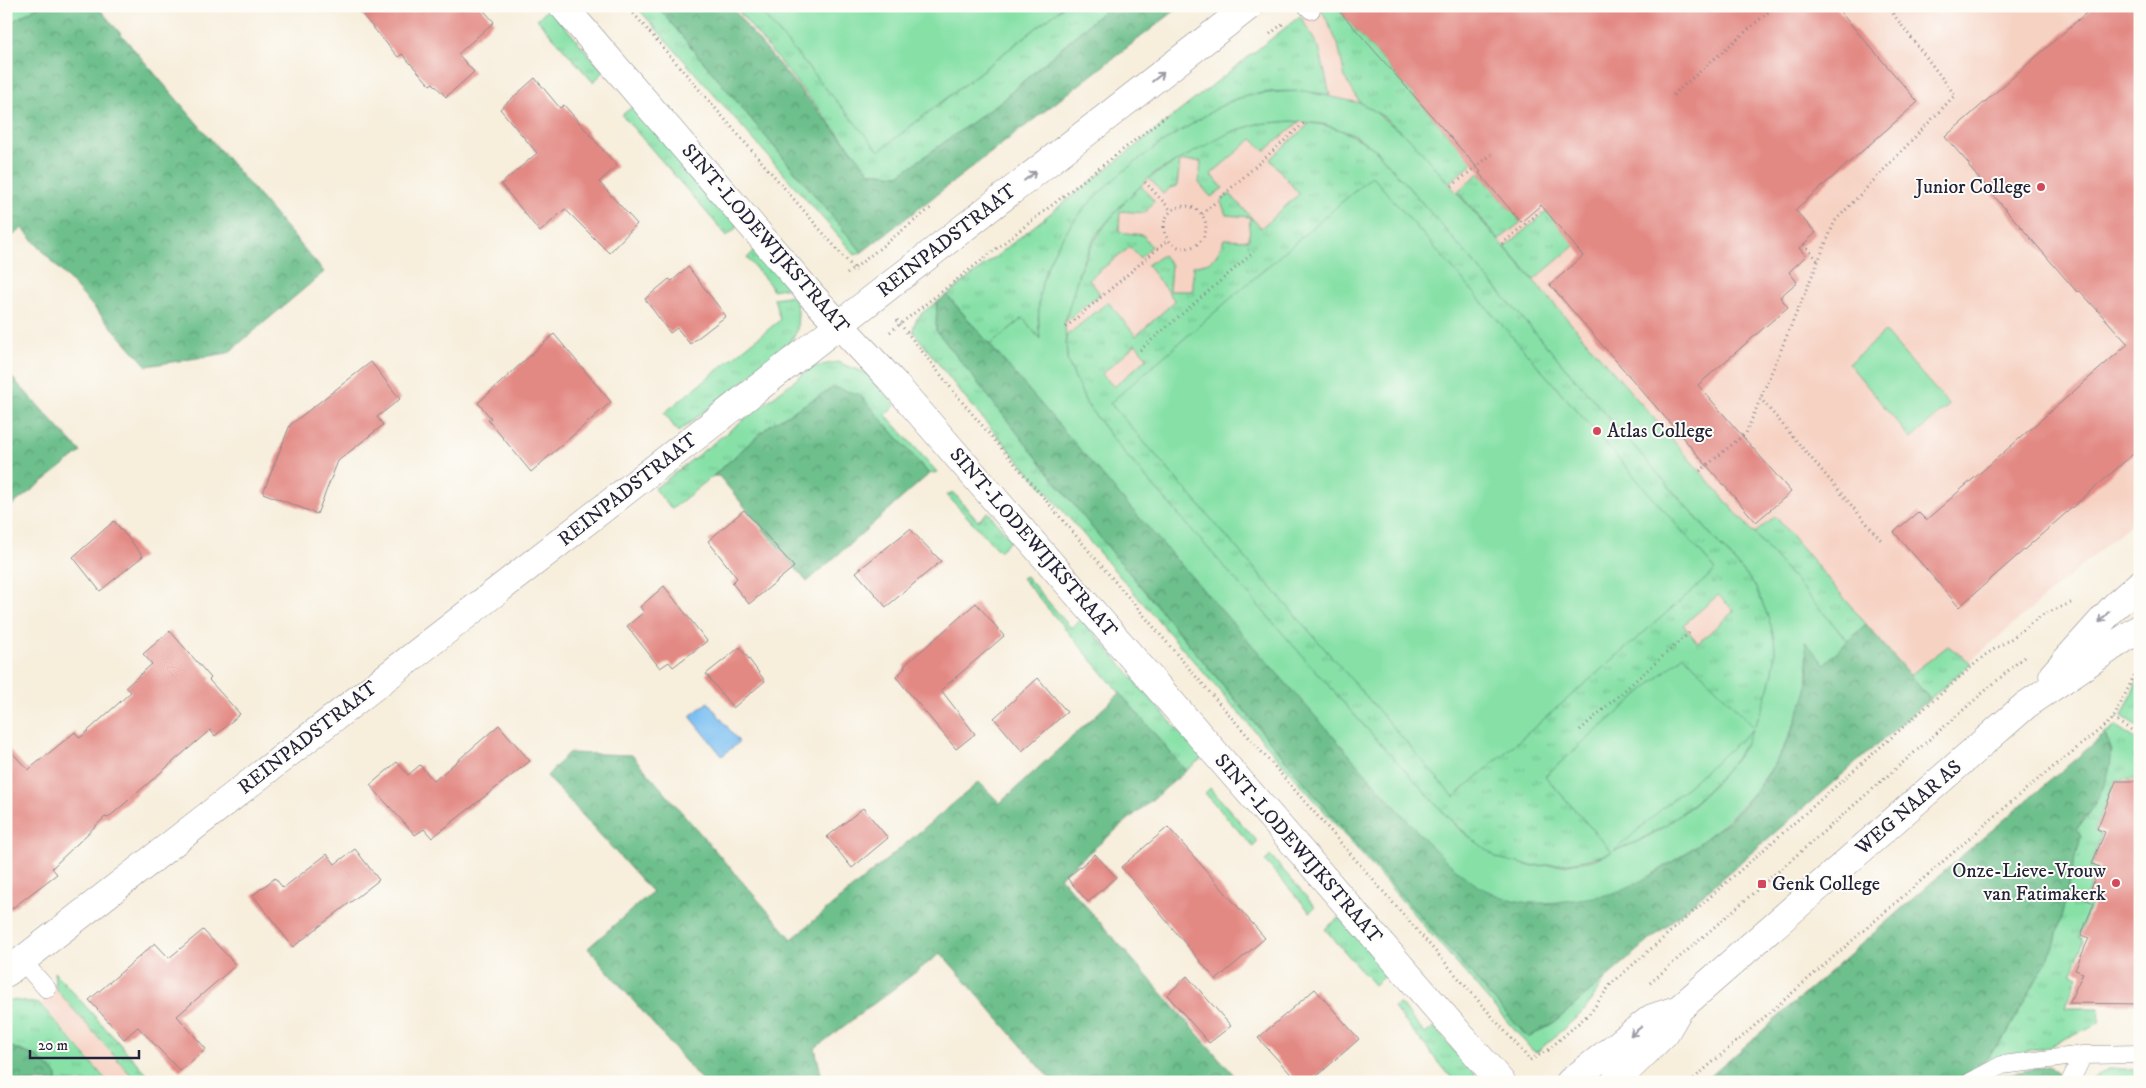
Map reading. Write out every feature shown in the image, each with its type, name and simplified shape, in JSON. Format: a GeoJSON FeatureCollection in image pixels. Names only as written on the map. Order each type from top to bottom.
{"type":"FeatureCollection","features":[{"type":"Feature","properties":{"kind":"street","name":"SINT-LODEWIJKSTRAAT"},"geometry":{"type":"LineString","coordinates":[[563,6],[838,325],[893,382],[1501,1082]]}},
{"type":"Feature","properties":{"kind":"street","name":"REINPADSTRAAT"},"geometry":{"type":"LineString","coordinates":[[14,967],[1249,6]]}},
{"type":"Feature","properties":{"kind":"street","name":"WEG NAAR AS"},"geometry":{"type":"LineString","coordinates":[[1615,1082],[1665,1033],[1679,1009],[2026,705],[2115,606],[2140,584]]}},
{"type":"Feature","properties":{"kind":"street","name":"WEG NAAR AS"},"geometry":{"type":"LineString","coordinates":[[2026,705],[2140,628]]}},
{"type":"Feature","properties":{"kind":"street","name":"WEG NAAR AS"},"geometry":{"type":"LineString","coordinates":[[1570,1082],[1652,1018],[1679,1009]]}},
{"type":"Feature","properties":{"kind":"lane"},"geometry":{"type":"LineString","coordinates":[[14,967],[47,989]]}},
{"type":"Feature","properties":{"kind":"lane"},"geometry":{"type":"LineString","coordinates":[[2070,1082],[2083,1054]]}},
{"type":"Feature","properties":{"kind":"lane"},"geometry":{"type":"LineString","coordinates":[[1972,1082],[2002,1066],[2083,1054],[2140,1054]]}},
{"type":"Feature","properties":{"kind":"path"},"geometry":{"type":"LineString","coordinates":[[627,6],[854,268]]}},
{"type":"Feature","properties":{"kind":"path"},"geometry":{"type":"LineString","coordinates":[[1673,95],[1775,6]]}},
{"type":"Feature","properties":{"kind":"path"},"geometry":{"type":"LineString","coordinates":[[1700,471],[1746,433],[1835,221],[1955,95],[1887,6]]}},
{"type":"Feature","properties":{"kind":"path"},"geometry":{"type":"LineString","coordinates":[[1267,37],[1290,18]]}},
{"type":"Feature","properties":{"kind":"path"},"geometry":{"type":"LineString","coordinates":[[1173,110],[900,324],[963,403],[1166,642],[1530,1060]]}},
{"type":"Feature","properties":{"kind":"path"},"geometry":{"type":"LineString","coordinates":[[1202,214],[1304,123]]}},
{"type":"Feature","properties":{"kind":"path"},"geometry":{"type":"LineString","coordinates":[[1452,186],[1492,154]]}},
{"type":"Feature","properties":{"kind":"path"},"geometry":{"type":"LineString","coordinates":[[1145,182],[1171,210]]}},
{"type":"Feature","properties":{"kind":"path"},"geometry":{"type":"LineString","coordinates":[[1191,206],[1202,214],[1205,220],[1205,233],[1198,244],[1184,248],[1177,247],[1168,240],[1163,230],[1163,222],[1171,210],[1178,207],[1191,206]]}},
{"type":"Feature","properties":{"kind":"path"},"geometry":{"type":"LineString","coordinates":[[1502,244],[1540,211]]}},
{"type":"Feature","properties":{"kind":"path"},"geometry":{"type":"LineString","coordinates":[[1066,327],[1168,240]]}},
{"type":"Feature","properties":{"kind":"path"},"geometry":{"type":"LineString","coordinates":[[1804,244],[1818,261]]}},
{"type":"Feature","properties":{"kind":"path"},"geometry":{"type":"LineString","coordinates":[[1140,350],[1254,252]]}},
{"type":"Feature","properties":{"kind":"path"},"geometry":{"type":"LineString","coordinates":[[1760,398],[1881,540]]}},
{"type":"Feature","properties":{"kind":"path"},"geometry":{"type":"LineString","coordinates":[[1548,1050],[1591,1012],[1611,984],[1985,655],[2012,638],[2042,615],[2080,599]]}},
{"type":"Feature","properties":{"kind":"path"},"geometry":{"type":"LineString","coordinates":[[1580,730],[1689,633]]}},
{"type":"Feature","properties":{"kind":"path"},"geometry":{"type":"LineString","coordinates":[[1644,988],[2027,655]]}},
{"type":"Feature","properties":{"kind":"path"},"geometry":{"type":"LineString","coordinates":[[1690,1082],[2025,790],[2113,719],[2139,665]]}},
{"type":"Feature","properties":{"kind":"path"},"geometry":{"type":"LineString","coordinates":[[2113,719],[2140,735]]}},
{"type":"Feature","properties":{"kind":"shaded area","name":"Atlas College"},"geometry":{"type":"Polygon","coordinates":[[[1316,6],[2140,6],[2140,516],[1922,702],[1556,1021],[943,300],[1076,192],[1316,6]]]}},
{"type":"Feature","properties":{"kind":"shaded area"},"geometry":{"type":"Polygon","coordinates":[[[60,978],[154,1082],[109,1082],[42,1004],[47,989],[60,978]]]}},
{"type":"Feature","properties":{"kind":"green space"},"geometry":{"type":"Polygon","coordinates":[[[6,6],[40,6],[6,25],[6,6]]]}},
{"type":"Feature","properties":{"kind":"green space"},"geometry":{"type":"Polygon","coordinates":[[[40,6],[97,6],[324,272],[228,353],[147,366],[22,228],[6,242],[6,25],[40,6]]]}},
{"type":"Feature","properties":{"kind":"green space"},"geometry":{"type":"Polygon","coordinates":[[[636,6],[657,6],[862,252],[855,255],[636,6]]]}},
{"type":"Feature","properties":{"kind":"green space"},"geometry":{"type":"Polygon","coordinates":[[[657,6],[731,6],[870,172],[899,175],[1000,102],[1109,6],[1181,6],[862,252],[657,6]]]}},
{"type":"Feature","properties":{"kind":"green space"},"geometry":{"type":"Polygon","coordinates":[[[734,6],[756,6],[879,151],[1064,6],[1109,6],[1000,102],[899,175],[870,172],[734,6]]]}},
{"type":"Feature","properties":{"kind":"green space"},"geometry":{"type":"Polygon","coordinates":[[[756,6],[1064,6],[879,151],[756,6]]]}},
{"type":"Feature","properties":{"kind":"green space"},"geometry":{"type":"Polygon","coordinates":[[[1320,6],[1335,6],[1452,139],[1490,147],[1449,183],[1410,140],[1384,117],[1360,103],[1345,78],[1338,44],[1320,6]]]}},
{"type":"Feature","properties":{"kind":"green space"},"geometry":{"type":"Polygon","coordinates":[[[549,8],[604,72],[593,82],[537,19],[549,8]]]}},
{"type":"Feature","properties":{"kind":"green space"},"geometry":{"type":"Polygon","coordinates":[[[1300,16],[1319,48],[1330,95],[1285,91],[1239,98],[1225,104],[1144,156],[1122,173],[1082,212],[1065,233],[1052,256],[1043,279],[1040,294],[1040,340],[1023,318],[990,345],[947,295],[1300,16]]]}},
{"type":"Feature","properties":{"kind":"green space"},"geometry":{"type":"Polygon","coordinates":[[[1304,91],[1360,103],[1370,108],[1411,140],[1848,641],[1824,664],[1805,641],[1808,677],[1804,699],[1788,738],[1776,760],[1763,781],[1747,800],[1711,834],[1691,849],[1649,876],[1618,891],[1601,896],[1558,902],[1520,902],[1486,890],[1464,876],[1424,839],[1121,497],[990,345],[1023,318],[1040,339],[1040,294],[1043,279],[1052,256],[1065,233],[1081,212],[1100,192],[1141,157],[1225,104],[1240,98],[1256,95],[1304,91]],[[1292,121],[1257,124],[1231,132],[1153,174],[1122,204],[1096,235],[1081,265],[1065,322],[1067,360],[1087,405],[1120,448],[1357,718],[1458,828],[1497,858],[1530,866],[1562,865],[1592,860],[1612,852],[1545,776],[1684,655],[1754,727],[1773,673],[1775,650],[1773,633],[1754,584],[1376,150],[1353,134],[1323,124],[1292,121]],[[1753,729],[1614,851],[1649,836],[1696,801],[1724,774],[1736,759],[1753,729]]]}},
{"type":"Feature","properties":{"kind":"green space"},"geometry":{"type":"Polygon","coordinates":[[[633,106],[738,226],[727,236],[622,115],[633,106]]]}},
{"type":"Feature","properties":{"kind":"green space"},"geometry":{"type":"Polygon","coordinates":[[[1299,122],[1265,151],[1252,139],[1211,174],[1223,188],[1211,197],[1199,183],[1201,161],[1180,161],[1177,186],[1170,188],[1163,194],[1149,178],[1202,146],[1231,132],[1257,124],[1299,122]]]}},
{"type":"Feature","properties":{"kind":"green space"},"geometry":{"type":"Polygon","coordinates":[[[1310,123],[1329,126],[1345,132],[1376,150],[1754,584],[1770,620],[1775,642],[1773,677],[1762,712],[1744,745],[1724,773],[1687,809],[1645,837],[1623,848],[1574,862],[1529,865],[1509,863],[1493,856],[1448,817],[1363,724],[1120,448],[1087,405],[1067,360],[1066,336],[1108,302],[1136,336],[1175,301],[1147,265],[1163,255],[1171,265],[1169,291],[1193,291],[1193,266],[1210,261],[1219,251],[1224,239],[1249,240],[1250,217],[1226,215],[1221,201],[1230,194],[1261,228],[1299,194],[1270,159],[1310,123]],[[1136,344],[1102,374],[1114,387],[1147,358],[1136,344]],[[1718,595],[1683,625],[1698,643],[1734,611],[1718,595]]]}},
{"type":"Feature","properties":{"kind":"green space"},"geometry":{"type":"Polygon","coordinates":[[[1479,173],[1521,222],[1499,240],[1458,192],[1479,173]]]}},
{"type":"Feature","properties":{"kind":"green space"},"geometry":{"type":"Polygon","coordinates":[[[1372,176],[1716,570],[1454,797],[1110,403],[1372,176]]]}},
{"type":"Feature","properties":{"kind":"green space"},"geometry":{"type":"Polygon","coordinates":[[[1141,186],[1154,201],[1145,213],[1120,211],[1119,232],[1143,235],[1151,247],[1140,258],[1130,247],[1089,279],[1100,294],[1065,322],[1083,263],[1091,247],[1111,217],[1141,186]]]}},
{"type":"Feature","properties":{"kind":"green space"},"geometry":{"type":"Polygon","coordinates":[[[1547,211],[1575,245],[1534,280],[1505,247],[1547,211]]]}},
{"type":"Feature","properties":{"kind":"green space"},"geometry":{"type":"Polygon","coordinates":[[[756,249],[790,287],[772,290],[771,286],[747,258],[756,249]]]}},
{"type":"Feature","properties":{"kind":"green space"},"geometry":{"type":"Polygon","coordinates":[[[794,295],[798,311],[797,331],[784,350],[678,432],[664,413],[780,320],[774,298],[794,295]]]}},
{"type":"Feature","properties":{"kind":"green space"},"geometry":{"type":"Polygon","coordinates":[[[947,295],[1121,497],[1424,839],[1545,904],[1609,894],[1652,875],[1689,851],[1727,822],[1742,807],[1765,779],[1783,750],[1795,724],[1806,691],[1809,670],[1804,639],[1824,664],[1866,624],[1930,699],[1556,1021],[1528,1038],[1354,842],[1093,529],[936,330],[937,302],[947,295]]]}},
{"type":"Feature","properties":{"kind":"green space"},"geometry":{"type":"Polygon","coordinates":[[[937,302],[936,330],[1126,569],[1354,842],[1528,1038],[1556,1021],[1606,978],[1584,1011],[1537,1052],[1532,1050],[969,403],[913,331],[915,321],[924,311],[937,302]]]}},
{"type":"Feature","properties":{"kind":"green space"},"geometry":{"type":"Polygon","coordinates":[[[1885,332],[1949,405],[1911,439],[1849,364],[1885,332]]]}},
{"type":"Feature","properties":{"kind":"green space"},"geometry":{"type":"Polygon","coordinates":[[[837,362],[866,373],[896,405],[886,415],[937,472],[929,474],[860,395],[770,425],[713,476],[672,509],[654,489],[812,367],[837,362]]]}},
{"type":"Feature","properties":{"kind":"green space"},"geometry":{"type":"Polygon","coordinates":[[[6,371],[81,452],[6,510],[6,371]]]}},
{"type":"Feature","properties":{"kind":"green space"},"geometry":{"type":"Polygon","coordinates":[[[834,387],[860,395],[929,474],[807,582],[719,476],[713,476],[770,425],[834,387]]]}},
{"type":"Feature","properties":{"kind":"green space"},"geometry":{"type":"Polygon","coordinates":[[[953,492],[978,521],[988,512],[1011,540],[999,551],[947,495],[953,492]]]}},
{"type":"Feature","properties":{"kind":"green space"},"geometry":{"type":"Polygon","coordinates":[[[1775,516],[1866,624],[1848,641],[1754,534],[1775,516]]]}},
{"type":"Feature","properties":{"kind":"green space"},"geometry":{"type":"Polygon","coordinates":[[[1026,576],[1071,628],[1082,619],[1202,758],[1186,771],[1022,578],[1026,576]]]}},
{"type":"Feature","properties":{"kind":"green space"},"geometry":{"type":"Polygon","coordinates":[[[1948,646],[1971,663],[1930,699],[1909,676],[1948,646]]]}},
{"type":"Feature","properties":{"kind":"green space"},"geometry":{"type":"Polygon","coordinates":[[[2140,675],[2140,728],[2122,716],[2140,675]]]}},
{"type":"Feature","properties":{"kind":"green space"},"geometry":{"type":"Polygon","coordinates":[[[1120,693],[1186,771],[1060,877],[1240,1082],[1053,1082],[941,953],[815,1048],[823,1082],[703,1082],[588,948],[652,892],[547,776],[568,753],[632,755],[792,939],[979,782],[1000,803],[1120,693]]]}},
{"type":"Feature","properties":{"kind":"green space"},"geometry":{"type":"Polygon","coordinates":[[[2116,726],[2140,742],[2140,779],[2115,780],[2095,830],[2101,835],[2091,866],[2097,869],[2085,901],[2091,904],[2079,936],[2084,940],[2072,973],[2078,976],[2065,1008],[2100,1008],[2099,1023],[2047,1047],[1982,1064],[2008,1032],[2076,829],[2086,819],[2112,751],[2105,734],[2116,726]]]}},
{"type":"Feature","properties":{"kind":"green space"},"geometry":{"type":"Polygon","coordinates":[[[2105,734],[2111,751],[2108,773],[2095,803],[2076,829],[2081,836],[2054,947],[2008,1032],[1982,1064],[1954,1082],[1704,1082],[1965,853],[2105,734]]]}},
{"type":"Feature","properties":{"kind":"green space"},"geometry":{"type":"Polygon","coordinates":[[[1210,788],[1258,842],[1253,847],[1205,793],[1210,788]]]}},
{"type":"Feature","properties":{"kind":"green space"},"geometry":{"type":"Polygon","coordinates":[[[1271,856],[1315,907],[1310,912],[1265,861],[1271,856]]]}},
{"type":"Feature","properties":{"kind":"green space"},"geometry":{"type":"Polygon","coordinates":[[[1340,917],[1388,973],[1374,985],[1325,929],[1340,917]]]}},
{"type":"Feature","properties":{"kind":"green space"},"geometry":{"type":"Polygon","coordinates":[[[54,972],[154,1082],[137,1082],[56,989],[54,972]]]}},
{"type":"Feature","properties":{"kind":"green space"},"geometry":{"type":"Polygon","coordinates":[[[6,999],[40,1004],[108,1082],[57,1082],[56,1074],[37,1057],[6,1045],[6,999]]]}},
{"type":"Feature","properties":{"kind":"green space"},"geometry":{"type":"Polygon","coordinates":[[[1400,1004],[1425,1034],[1434,1027],[1481,1082],[1455,1082],[1393,1007],[1400,1004]]]}},
{"type":"Feature","properties":{"kind":"green space"},"geometry":{"type":"Polygon","coordinates":[[[6,1045],[37,1057],[57,1075],[57,1082],[6,1082],[6,1045]]]}},
{"type":"Feature","properties":{"kind":"green space"},"geometry":{"type":"Polygon","coordinates":[[[2049,1066],[2061,1078],[2058,1082],[1989,1082],[2002,1075],[2049,1066]]]}},
{"type":"Feature","properties":{"kind":"green space"},"geometry":{"type":"Polygon","coordinates":[[[2110,1068],[2140,1070],[2140,1082],[2086,1082],[2110,1068]]]}},
{"type":"Feature","properties":{"kind":"water"},"geometry":{"type":"Polygon","coordinates":[[[708,702],[739,742],[722,756],[690,716],[708,702]]]}},
{"type":"Feature","properties":{"kind":"building"},"geometry":{"type":"Polygon","coordinates":[[[355,6],[480,6],[494,22],[458,54],[474,72],[446,97],[433,83],[430,85],[402,54],[398,57],[355,6]]]}},
{"type":"Feature","properties":{"kind":"building"},"geometry":{"type":"Polygon","coordinates":[[[1335,6],[1835,6],[1918,102],[1795,210],[1816,233],[1799,248],[1806,256],[1789,272],[1797,282],[1780,297],[1788,307],[1698,385],[1791,492],[1756,522],[1550,285],[1583,256],[1541,205],[1521,222],[1479,173],[1481,172],[1335,6]]]}},
{"type":"Feature","properties":{"kind":"building"},"geometry":{"type":"Polygon","coordinates":[[[2094,6],[2140,6],[2140,448],[1959,607],[1894,532],[1918,512],[1926,520],[2128,344],[2080,291],[2077,292],[1945,137],[2094,6]]]}},
{"type":"Feature","properties":{"kind":"building"},"geometry":{"type":"Polygon","coordinates":[[[535,78],[560,108],[564,105],[617,166],[599,182],[637,224],[609,253],[565,209],[540,232],[501,184],[537,153],[500,109],[535,78]]]}},
{"type":"Feature","properties":{"kind":"building"},"geometry":{"type":"Polygon","coordinates":[[[688,267],[726,316],[690,344],[677,328],[670,333],[645,299],[669,279],[672,281],[688,267]]]}},
{"type":"Feature","properties":{"kind":"building"},"geometry":{"type":"Polygon","coordinates":[[[554,334],[611,402],[531,472],[488,420],[491,418],[478,403],[554,334]]]}},
{"type":"Feature","properties":{"kind":"building"},"geometry":{"type":"Polygon","coordinates":[[[371,362],[400,399],[377,417],[383,425],[338,461],[317,514],[263,493],[290,425],[371,362]]]}},
{"type":"Feature","properties":{"kind":"building"},"geometry":{"type":"Polygon","coordinates":[[[744,510],[794,567],[749,604],[732,583],[737,578],[708,541],[744,510]]]}},
{"type":"Feature","properties":{"kind":"building"},"geometry":{"type":"Polygon","coordinates":[[[114,521],[143,556],[100,591],[73,557],[114,521]]]}},
{"type":"Feature","properties":{"kind":"building"},"geometry":{"type":"Polygon","coordinates":[[[910,529],[941,561],[886,607],[856,572],[910,529]]]}},
{"type":"Feature","properties":{"kind":"building"},"geometry":{"type":"Polygon","coordinates":[[[664,586],[707,641],[673,667],[669,662],[660,668],[627,626],[644,612],[640,607],[664,586]]]}},
{"type":"Feature","properties":{"kind":"building"},"geometry":{"type":"Polygon","coordinates":[[[976,603],[1004,636],[941,690],[975,734],[956,749],[896,677],[905,668],[904,666],[976,603]]]}},
{"type":"Feature","properties":{"kind":"building"},"geometry":{"type":"Polygon","coordinates":[[[170,631],[211,678],[209,680],[240,714],[215,736],[210,730],[108,818],[105,817],[52,868],[57,874],[6,913],[6,746],[28,770],[75,732],[80,738],[131,692],[126,687],[152,664],[143,654],[170,631]]]}},
{"type":"Feature","properties":{"kind":"building"},"geometry":{"type":"Polygon","coordinates":[[[740,647],[765,681],[733,708],[706,674],[740,647]]]}},
{"type":"Feature","properties":{"kind":"building"},"geometry":{"type":"Polygon","coordinates":[[[1038,678],[1067,712],[1022,751],[994,718],[1038,678]]]}},
{"type":"Feature","properties":{"kind":"building"},"geometry":{"type":"Polygon","coordinates":[[[499,725],[530,761],[432,838],[424,829],[415,835],[370,785],[397,762],[408,775],[420,765],[434,781],[499,725]]]}},
{"type":"Feature","properties":{"kind":"building","name":"Onze-Lieve-Vrouw van Fatimakerk"},"geometry":{"type":"Polygon","coordinates":[[[2116,781],[2140,781],[2140,1004],[2069,1003],[2083,973],[2075,970],[2089,938],[2081,935],[2094,903],[2086,900],[2100,867],[2092,864],[2105,832],[2097,829],[2116,781]]]}},
{"type":"Feature","properties":{"kind":"building"},"geometry":{"type":"Polygon","coordinates":[[[863,808],[888,838],[852,868],[827,837],[863,808]]]}},
{"type":"Feature","properties":{"kind":"building"},"geometry":{"type":"Polygon","coordinates":[[[1168,827],[1265,938],[1216,980],[1121,867],[1168,827]]]}},
{"type":"Feature","properties":{"kind":"building"},"geometry":{"type":"Polygon","coordinates":[[[355,849],[379,880],[293,947],[253,895],[275,878],[283,888],[327,854],[335,864],[355,849]]]}},
{"type":"Feature","properties":{"kind":"building"},"geometry":{"type":"Polygon","coordinates":[[[1095,854],[1116,877],[1088,902],[1067,878],[1095,854]]]}},
{"type":"Feature","properties":{"kind":"building"},"geometry":{"type":"Polygon","coordinates":[[[203,930],[236,965],[177,1016],[206,1049],[180,1071],[138,1027],[124,1039],[89,1000],[155,943],[169,958],[203,930]]]}},
{"type":"Feature","properties":{"kind":"building"},"geometry":{"type":"Polygon","coordinates":[[[1187,976],[1231,1026],[1209,1043],[1167,995],[1187,976]]]}},
{"type":"Feature","properties":{"kind":"building"},"geometry":{"type":"Polygon","coordinates":[[[1315,989],[1359,1039],[1310,1082],[1298,1082],[1258,1038],[1315,989]]]}},
{"type":"Feature","properties":{"kind":"place","name":"Junior College"},"geometry":{"type":"Point","coordinates":[2041,187]}},
{"type":"Feature","properties":{"kind":"place","name":"Atlas College"},"geometry":{"type":"Point","coordinates":[1597,431]}},
{"type":"Feature","properties":{"kind":"place","name":"Onze-Lieve-Vrouw van Fatimakerk"},"geometry":{"type":"Point","coordinates":[2116,883]}},
{"type":"Feature","properties":{"kind":"place","name":"Genk College"},"geometry":{"type":"Point","coordinates":[1762,884]}}]}
